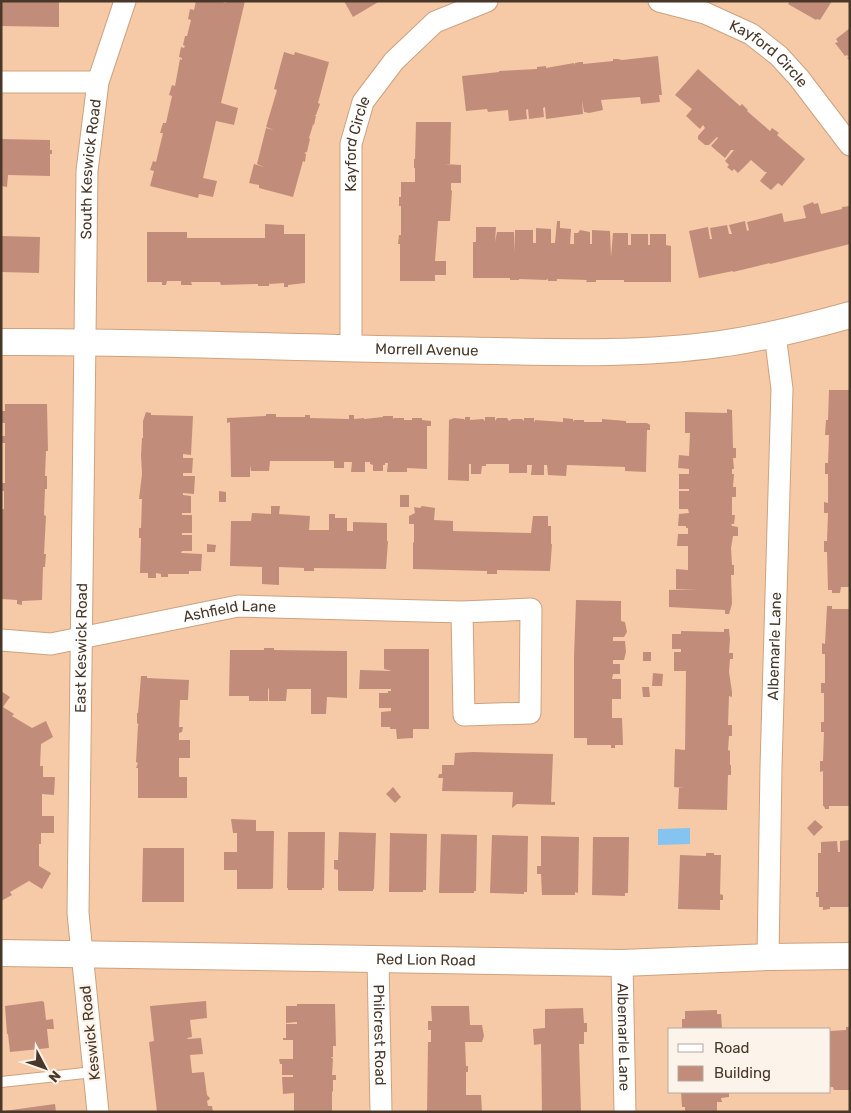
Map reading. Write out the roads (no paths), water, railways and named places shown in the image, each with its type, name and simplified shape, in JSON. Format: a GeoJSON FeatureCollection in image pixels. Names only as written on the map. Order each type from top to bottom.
{"type":"FeatureCollection","features":[{"type":"Feature","properties":{"kind":"street","name":"South Keswick Road"},"geometry":{"type":"LineString","coordinates":[[86,342],[88,171],[98,82],[125,1]]}},
{"type":"Feature","properties":{"kind":"street","name":"Kayford Circle"},"geometry":{"type":"LineString","coordinates":[[351,349],[351,144],[363,102],[394,61],[435,22],[487,1]]}},
{"type":"Feature","properties":{"kind":"street","name":"Kayford Circle"},"geometry":{"type":"LineString","coordinates":[[659,1],[704,13],[751,34],[779,56],[799,78],[850,144]]}},
{"type":"Feature","properties":{"kind":"street"},"geometry":{"type":"LineString","coordinates":[[1,82],[98,82]]}},
{"type":"Feature","properties":{"kind":"street","name":"Morrell Avenue"},"geometry":{"type":"LineString","coordinates":[[1,342],[604,352],[662,350],[720,344],[775,334],[850,314]]}},
{"type":"Feature","properties":{"kind":"street","name":"Albemarle Lane"},"geometry":{"type":"LineString","coordinates":[[768,957],[771,768],[782,389],[775,334]]}},
{"type":"Feature","properties":{"kind":"street","name":"East Keswick Road"},"geometry":{"type":"LineString","coordinates":[[82,954],[78,913],[86,342]]}},
{"type":"Feature","properties":{"kind":"street","name":"Ashfield Lane"},"geometry":{"type":"LineString","coordinates":[[1,640],[51,644],[238,606],[462,612],[531,609],[530,713],[464,715],[462,612]]}},
{"type":"Feature","properties":{"kind":"street","name":"Red Lion Road"},"geometry":{"type":"LineString","coordinates":[[1,953],[622,963],[768,957],[850,956]]}},
{"type":"Feature","properties":{"kind":"street","name":"Keswick Road"},"geometry":{"type":"LineString","coordinates":[[82,954],[98,1112]]}},
{"type":"Feature","properties":{"kind":"street","name":"Philcrest Road"},"geometry":{"type":"LineString","coordinates":[[378,959],[381,1112]]}},
{"type":"Feature","properties":{"kind":"street","name":"Albemarle Lane"},"geometry":{"type":"LineString","coordinates":[[622,963],[625,1112]]}},
{"type":"Feature","properties":{"kind":"lane"},"geometry":{"type":"LineString","coordinates":[[1,1082],[94,1072]]}},
{"type":"Feature","properties":{"kind":"water"},"geometry":{"type":"Polygon","coordinates":[[[690,828],[690,844],[658,845],[658,829],[690,828]]]}}]}
